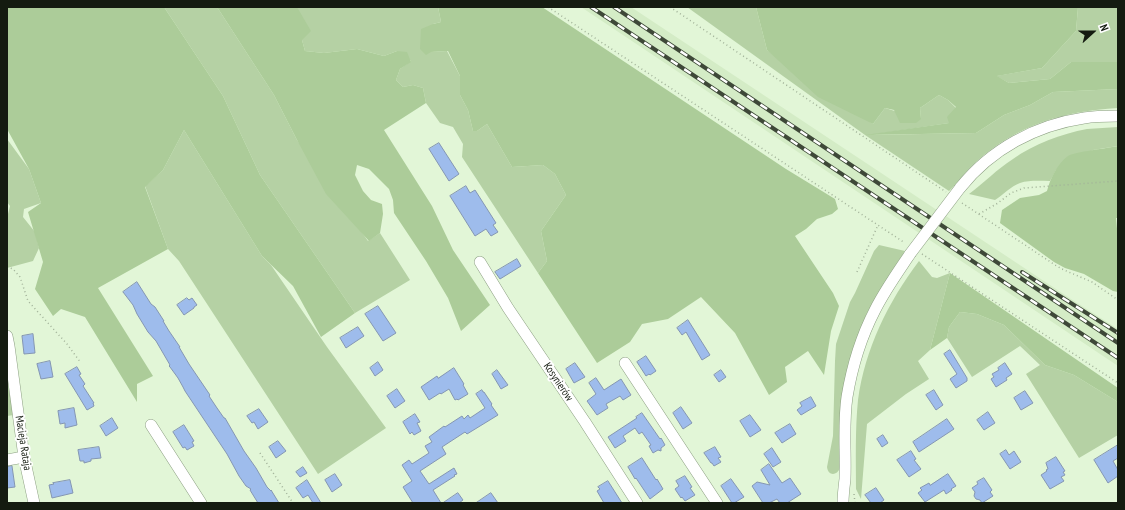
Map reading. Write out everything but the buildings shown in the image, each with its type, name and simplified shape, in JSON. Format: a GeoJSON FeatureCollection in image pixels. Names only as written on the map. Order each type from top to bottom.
{"type":"FeatureCollection","features":[{"type":"Feature","properties":{"kind":"street"},"geometry":{"type":"LineString","coordinates":[[842,503],[845,479],[845,426],[847,397],[859,349],[866,329],[874,310],[884,294],[968,178],[999,151],[1032,133],[1057,124],[1085,117],[1118,116]]}},
{"type":"Feature","properties":{"kind":"street","name":"Kosynierów"},"geometry":{"type":"LineString","coordinates":[[480,262],[508,308],[585,422],[637,503]]}},
{"type":"Feature","properties":{"kind":"street","name":"Macieja Rataja"},"geometry":{"type":"LineString","coordinates":[[7,336],[10,346],[24,457],[34,503]]}},
{"type":"Feature","properties":{"kind":"street"},"geometry":{"type":"LineString","coordinates":[[624,363],[717,503]]}},
{"type":"Feature","properties":{"kind":"street"},"geometry":{"type":"LineString","coordinates":[[151,425],[201,503]]}},
{"type":"Feature","properties":{"kind":"street"},"geometry":{"type":"LineString","coordinates":[[7,460],[24,457]]}},
{"type":"Feature","properties":{"kind":"street"},"geometry":{"type":"LineString","coordinates":[[845,479],[852,502]]}},
{"type":"Feature","properties":{"kind":"path"},"geometry":{"type":"LineString","coordinates":[[548,7],[904,242]]}},
{"type":"Feature","properties":{"kind":"path"},"geometry":{"type":"LineString","coordinates":[[670,7],[946,192]]}},
{"type":"Feature","properties":{"kind":"path"},"geometry":{"type":"LineString","coordinates":[[979,214],[998,203],[1011,193],[1024,188],[1118,181]]}},
{"type":"Feature","properties":{"kind":"path"},"geometry":{"type":"LineString","coordinates":[[959,201],[1055,265],[1092,282],[1118,300]]}},
{"type":"Feature","properties":{"kind":"path"},"geometry":{"type":"LineString","coordinates":[[858,272],[878,225]]}},
{"type":"Feature","properties":{"kind":"path"},"geometry":{"type":"LineString","coordinates":[[914,252],[1118,384]]}},
{"type":"Feature","properties":{"kind":"path"},"geometry":{"type":"LineString","coordinates":[[7,266],[13,269],[20,277],[28,301],[67,344],[81,363]]}},
{"type":"Feature","properties":{"kind":"path"},"geometry":{"type":"LineString","coordinates":[[260,453],[293,503]]}},
{"type":"Feature","properties":{"kind":"shaded area"},"geometry":{"type":"Polygon","coordinates":[[[7,7],[164,7],[223,96],[260,175],[355,313],[321,337],[293,286],[262,256],[184,130],[163,170],[145,187],[168,249],[98,288],[153,376],[137,384],[137,402],[85,317],[61,309],[53,316],[35,289],[43,262],[28,212],[41,203],[29,169],[7,129],[7,7]]]}},
{"type":"Feature","properties":{"kind":"shaded area"},"geometry":{"type":"Polygon","coordinates":[[[164,7],[217,7],[274,95],[297,140],[368,241],[380,233],[410,280],[355,313],[260,175],[223,96],[164,7]]]}},
{"type":"Feature","properties":{"kind":"shaded area"},"geometry":{"type":"Polygon","coordinates":[[[217,7],[297,7],[311,31],[302,40],[305,51],[324,53],[357,49],[384,56],[397,51],[407,52],[411,62],[400,69],[396,80],[403,87],[413,85],[423,88],[426,103],[384,130],[432,206],[453,250],[490,305],[461,331],[448,298],[426,261],[394,213],[393,200],[389,189],[369,169],[357,165],[355,175],[363,191],[371,200],[382,204],[383,214],[380,233],[369,241],[326,194],[274,95],[217,7]]]}},
{"type":"Feature","properties":{"kind":"shaded area"},"geometry":{"type":"Polygon","coordinates":[[[297,7],[438,7],[441,22],[433,24],[431,52],[447,51],[460,76],[460,95],[468,110],[473,131],[477,131],[487,124],[512,167],[543,165],[555,174],[566,195],[541,231],[547,261],[538,273],[462,157],[463,144],[453,127],[440,123],[426,103],[423,88],[413,85],[403,87],[396,80],[400,69],[411,61],[397,51],[384,56],[357,49],[324,53],[305,51],[297,7]]]}},
{"type":"Feature","properties":{"kind":"shaded area"},"geometry":{"type":"Polygon","coordinates":[[[438,7],[542,7],[786,169],[835,199],[838,209],[832,214],[817,219],[795,236],[833,293],[839,306],[831,331],[824,375],[808,351],[785,367],[787,382],[769,395],[735,333],[701,297],[668,319],[642,324],[630,342],[597,363],[538,273],[547,261],[541,231],[566,195],[555,174],[543,165],[512,167],[487,124],[477,131],[473,131],[468,110],[460,95],[460,76],[448,51],[431,52],[426,55],[420,49],[421,29],[441,22],[438,7]]]}},
{"type":"Feature","properties":{"kind":"shaded area"},"geometry":{"type":"Polygon","coordinates":[[[581,7],[631,7],[1118,329],[1118,366],[982,275],[581,7]]]}},
{"type":"Feature","properties":{"kind":"shaded area"},"geometry":{"type":"Polygon","coordinates":[[[687,7],[756,7],[767,50],[873,124],[885,108],[921,119],[920,108],[939,95],[948,100],[956,108],[949,123],[870,135],[976,133],[1004,115],[1030,105],[1053,92],[1118,89],[1118,108],[1078,112],[1042,122],[1024,129],[992,149],[972,165],[949,191],[865,135],[687,7]]]}},
{"type":"Feature","properties":{"kind":"shaded area"},"geometry":{"type":"Polygon","coordinates":[[[756,7],[1078,7],[1076,31],[1042,68],[997,76],[1009,83],[1050,79],[1071,62],[1118,62],[1118,89],[1053,92],[1030,105],[1004,115],[976,133],[865,135],[949,123],[947,117],[956,107],[939,95],[920,108],[921,119],[916,123],[900,123],[894,110],[885,108],[873,124],[818,97],[767,50],[756,7]]]}},
{"type":"Feature","properties":{"kind":"shaded area"},"geometry":{"type":"Polygon","coordinates":[[[1078,7],[1118,7],[1118,62],[1071,62],[1050,79],[1009,83],[996,76],[1042,68],[1076,31],[1078,7]]]}},
{"type":"Feature","properties":{"kind":"shaded area"},"geometry":{"type":"Polygon","coordinates":[[[1118,127],[1118,146],[1093,150],[1056,170],[1050,181],[1031,181],[1017,184],[995,200],[969,194],[1007,163],[1039,144],[1077,131],[1118,127]]]}},
{"type":"Feature","properties":{"kind":"shaded area"},"geometry":{"type":"Polygon","coordinates":[[[184,130],[262,256],[271,265],[327,347],[386,428],[318,474],[179,261],[168,249],[145,186],[163,170],[184,130]]]}},
{"type":"Feature","properties":{"kind":"shaded area"},"geometry":{"type":"Polygon","coordinates":[[[7,139],[29,169],[41,203],[24,209],[23,217],[35,232],[39,248],[33,261],[7,268],[7,218],[10,206],[7,202],[7,139]]]}},
{"type":"Feature","properties":{"kind":"shaded area"},"geometry":{"type":"Polygon","coordinates":[[[1118,146],[1118,218],[1116,218],[1118,239],[1118,292],[1113,291],[1084,274],[1065,268],[1054,262],[1000,223],[1002,210],[1020,198],[1039,195],[1047,191],[1054,172],[1060,163],[1068,156],[1118,146]]]}},
{"type":"Feature","properties":{"kind":"shaded area"},"geometry":{"type":"Polygon","coordinates":[[[879,245],[905,251],[877,295],[860,330],[840,432],[840,468],[839,471],[833,474],[829,472],[827,467],[833,436],[836,344],[850,302],[874,251],[879,245]]]}},
{"type":"Feature","properties":{"kind":"shaded area"},"geometry":{"type":"Polygon","coordinates":[[[919,261],[932,277],[937,278],[950,273],[930,350],[918,361],[929,379],[906,394],[867,424],[861,499],[856,489],[856,422],[861,381],[872,344],[888,310],[897,293],[919,261]]]}},
{"type":"Feature","properties":{"kind":"shaded area"},"geometry":{"type":"Polygon","coordinates":[[[950,273],[1118,388],[1118,402],[1074,375],[1045,365],[1004,325],[977,314],[960,312],[949,327],[947,338],[930,350],[950,273]]]}},
{"type":"Feature","properties":{"kind":"shaded area"},"geometry":{"type":"Polygon","coordinates":[[[960,312],[977,314],[1004,325],[1045,365],[1074,375],[1118,402],[1118,435],[1079,458],[1026,374],[1040,365],[1020,346],[972,377],[947,338],[949,327],[960,312]]]}},
{"type":"Feature","properties":{"kind":"shaded area"},"geometry":{"type":"Polygon","coordinates":[[[7,381],[14,415],[7,416],[7,381]]]}},
{"type":"Feature","properties":{"kind":"railway"},"geometry":{"type":"LineString","coordinates":[[591,7],[1118,358]]}},
{"type":"Feature","properties":{"kind":"railway"},"geometry":{"type":"LineString","coordinates":[[614,7],[1118,343]]}},
{"type":"Feature","properties":{"kind":"railway"},"geometry":{"type":"LineString","coordinates":[[1022,272],[1118,333]]}}]}
